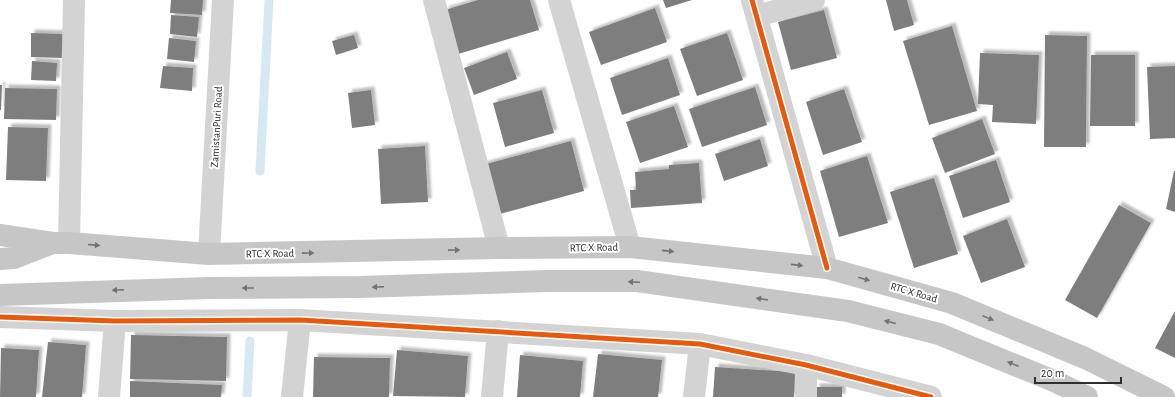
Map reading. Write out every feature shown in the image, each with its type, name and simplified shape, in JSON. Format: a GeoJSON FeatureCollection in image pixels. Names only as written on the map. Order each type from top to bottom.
{"type":"FeatureCollection","features":[{"type":"Feature","properties":{"kind":"main road","name":"RTC X Road"},"geometry":{"type":"LineString","coordinates":[[0,235],[61,243],[209,254],[630,247],[827,268],[952,303],[1085,358],[1164,397]]}},
{"type":"Feature","properties":{"kind":"main road"},"geometry":{"type":"LineString","coordinates":[[0,259],[14,258],[61,243]]}},
{"type":"Feature","properties":{"kind":"main road"},"geometry":{"type":"LineString","coordinates":[[0,295],[209,288],[360,287],[547,281],[637,281],[848,311],[939,334],[1054,380],[1087,397]]}},
{"type":"Feature","properties":{"kind":"main road"},"geometry":{"type":"LineString","coordinates":[[939,334],[952,303]]}},
{"type":"Feature","properties":{"kind":"street"},"geometry":{"type":"LineString","coordinates":[[61,243],[74,0]]}},
{"type":"Feature","properties":{"kind":"street","name":"ZamistanPuri Road"},"geometry":{"type":"LineString","coordinates":[[209,254],[223,0]]}},
{"type":"Feature","properties":{"kind":"street"},"geometry":{"type":"LineString","coordinates":[[434,0],[499,248]]}},
{"type":"Feature","properties":{"kind":"street"},"geometry":{"type":"LineString","coordinates":[[559,0],[630,247]]}},
{"type":"Feature","properties":{"kind":"street"},"geometry":{"type":"LineString","coordinates":[[814,0],[755,8],[827,268]]}},
{"type":"Feature","properties":{"kind":"street"},"geometry":{"type":"LineString","coordinates":[[0,317],[115,321],[300,320],[700,344],[806,365],[931,397]]}},
{"type":"Feature","properties":{"kind":"street"},"geometry":{"type":"LineString","coordinates":[[292,397],[300,320]]}},
{"type":"Feature","properties":{"kind":"street"},"geometry":{"type":"LineString","coordinates":[[109,397],[115,321]]}},
{"type":"Feature","properties":{"kind":"street"},"geometry":{"type":"LineString","coordinates":[[492,397],[498,331]]}},
{"type":"Feature","properties":{"kind":"street"},"geometry":{"type":"LineString","coordinates":[[694,397],[700,344]]}},
{"type":"Feature","properties":{"kind":"street"},"geometry":{"type":"LineString","coordinates":[[806,365],[806,397]]}},
{"type":"Feature","properties":{"kind":"building"},"geometry":{"type":"Polygon","coordinates":[[[171,0],[203,0],[202,15],[170,13],[171,0]]]}},
{"type":"Feature","properties":{"kind":"building"},"geometry":{"type":"Polygon","coordinates":[[[478,0],[530,0],[539,30],[458,54],[445,10],[478,0]]]}},
{"type":"Feature","properties":{"kind":"building"},"geometry":{"type":"Polygon","coordinates":[[[663,0],[692,0],[666,8],[663,0]]]}},
{"type":"Feature","properties":{"kind":"building"},"geometry":{"type":"Polygon","coordinates":[[[886,0],[907,0],[914,25],[894,31],[886,0]]]}},
{"type":"Feature","properties":{"kind":"building"},"geometry":{"type":"Polygon","coordinates":[[[655,8],[667,42],[601,65],[589,32],[655,8]]]}},
{"type":"Feature","properties":{"kind":"building"},"geometry":{"type":"Polygon","coordinates":[[[824,10],[837,58],[791,70],[778,22],[824,10]]]}},
{"type":"Feature","properties":{"kind":"building"},"geometry":{"type":"Polygon","coordinates":[[[171,15],[199,17],[197,37],[170,34],[171,15]]]}},
{"type":"Feature","properties":{"kind":"building"},"geometry":{"type":"Polygon","coordinates":[[[952,26],[977,111],[929,125],[903,41],[952,26]]]}},
{"type":"Feature","properties":{"kind":"building"},"geometry":{"type":"Polygon","coordinates":[[[31,33],[64,34],[63,58],[31,57],[31,33]]]}},
{"type":"Feature","properties":{"kind":"building"},"geometry":{"type":"Polygon","coordinates":[[[727,33],[743,80],[697,96],[680,49],[727,33]]]}},
{"type":"Feature","properties":{"kind":"building"},"geometry":{"type":"Polygon","coordinates":[[[354,35],[358,48],[336,55],[332,41],[354,35]]]}},
{"type":"Feature","properties":{"kind":"building"},"geometry":{"type":"Polygon","coordinates":[[[1045,35],[1087,36],[1086,147],[1044,147],[1045,35]]]}},
{"type":"Feature","properties":{"kind":"building"},"geometry":{"type":"Polygon","coordinates":[[[169,38],[196,41],[194,62],[167,59],[169,38]]]}},
{"type":"Feature","properties":{"kind":"building"},"geometry":{"type":"Polygon","coordinates":[[[507,52],[517,79],[474,95],[464,68],[507,52]]]}},
{"type":"Feature","properties":{"kind":"building"},"geometry":{"type":"Polygon","coordinates":[[[980,53],[1039,55],[1036,124],[992,122],[993,105],[978,104],[980,53]]]}},
{"type":"Feature","properties":{"kind":"building"},"geometry":{"type":"Polygon","coordinates":[[[1091,55],[1135,55],[1135,126],[1090,126],[1091,55]]]}},
{"type":"Feature","properties":{"kind":"building"},"geometry":{"type":"Polygon","coordinates":[[[668,58],[680,95],[622,115],[610,78],[668,58]]]}},
{"type":"Feature","properties":{"kind":"building"},"geometry":{"type":"Polygon","coordinates":[[[32,61],[57,63],[56,81],[31,80],[32,61]]]}},
{"type":"Feature","properties":{"kind":"building"},"geometry":{"type":"Polygon","coordinates":[[[163,66],[193,68],[192,91],[160,88],[163,66]]]}},
{"type":"Feature","properties":{"kind":"building"},"geometry":{"type":"Polygon","coordinates":[[[1175,66],[1175,138],[1150,139],[1147,67],[1175,66]]]}},
{"type":"Feature","properties":{"kind":"building"},"geometry":{"type":"Polygon","coordinates":[[[0,85],[2,85],[1,110],[0,110],[0,85]]]}},
{"type":"Feature","properties":{"kind":"building"},"geometry":{"type":"Polygon","coordinates":[[[755,87],[767,125],[702,147],[689,109],[755,87]]]}},
{"type":"Feature","properties":{"kind":"building"},"geometry":{"type":"Polygon","coordinates":[[[5,88],[57,89],[56,120],[4,119],[5,88]]]}},
{"type":"Feature","properties":{"kind":"building"},"geometry":{"type":"Polygon","coordinates":[[[844,89],[862,142],[823,155],[806,102],[844,89]]]}},
{"type":"Feature","properties":{"kind":"building"},"geometry":{"type":"Polygon","coordinates":[[[371,90],[375,125],[352,128],[348,93],[371,90]]]}},
{"type":"Feature","properties":{"kind":"building"},"geometry":{"type":"Polygon","coordinates":[[[542,90],[554,133],[505,147],[493,103],[542,90]]]}},
{"type":"Feature","properties":{"kind":"building"},"geometry":{"type":"Polygon","coordinates":[[[674,106],[688,147],[640,163],[626,122],[674,106]]]}},
{"type":"Feature","properties":{"kind":"building"},"geometry":{"type":"Polygon","coordinates":[[[982,119],[995,154],[945,173],[932,138],[982,119]]]}},
{"type":"Feature","properties":{"kind":"building"},"geometry":{"type":"Polygon","coordinates":[[[8,127],[48,128],[46,181],[6,180],[8,127]]]}},
{"type":"Feature","properties":{"kind":"building"},"geometry":{"type":"Polygon","coordinates":[[[760,139],[768,166],[724,181],[715,154],[760,139]]]}},
{"type":"Feature","properties":{"kind":"building"},"geometry":{"type":"Polygon","coordinates":[[[571,141],[584,191],[496,215],[483,165],[571,141]]]}},
{"type":"Feature","properties":{"kind":"building"},"geometry":{"type":"Polygon","coordinates":[[[425,146],[428,202],[381,204],[378,149],[425,146]]]}},
{"type":"Feature","properties":{"kind":"building"},"geometry":{"type":"Polygon","coordinates":[[[867,156],[888,223],[839,237],[820,171],[867,156]]]}},
{"type":"Feature","properties":{"kind":"building"},"geometry":{"type":"Polygon","coordinates":[[[996,160],[1010,202],[963,218],[949,176],[996,160]]]}},
{"type":"Feature","properties":{"kind":"building"},"geometry":{"type":"Polygon","coordinates":[[[699,163],[702,203],[631,208],[630,190],[636,190],[635,172],[669,169],[669,165],[699,163]]]}},
{"type":"Feature","properties":{"kind":"building"},"geometry":{"type":"Polygon","coordinates":[[[1175,171],[1175,212],[1166,209],[1175,171]]]}},
{"type":"Feature","properties":{"kind":"building"},"geometry":{"type":"Polygon","coordinates":[[[934,178],[958,254],[914,268],[890,192],[934,178]]]}},
{"type":"Feature","properties":{"kind":"building"},"geometry":{"type":"Polygon","coordinates":[[[1119,205],[1151,223],[1097,318],[1065,300],[1119,205]]]}},
{"type":"Feature","properties":{"kind":"building"},"geometry":{"type":"Polygon","coordinates":[[[1007,219],[1025,267],[981,283],[963,236],[1007,219]]]}},
{"type":"Feature","properties":{"kind":"building"},"geometry":{"type":"Polygon","coordinates":[[[1175,311],[1175,358],[1155,348],[1175,311]]]}},
{"type":"Feature","properties":{"kind":"building"},"geometry":{"type":"Polygon","coordinates":[[[131,335],[227,337],[226,381],[130,379],[131,335]]]}},
{"type":"Feature","properties":{"kind":"building"},"geometry":{"type":"Polygon","coordinates":[[[48,342],[86,345],[82,397],[42,397],[48,342]]]}},
{"type":"Feature","properties":{"kind":"building"},"geometry":{"type":"Polygon","coordinates":[[[1,348],[39,350],[36,397],[0,397],[1,348]]]}},
{"type":"Feature","properties":{"kind":"building"},"geometry":{"type":"Polygon","coordinates":[[[397,350],[468,356],[465,397],[393,396],[397,350]]]}},
{"type":"Feature","properties":{"kind":"building"},"geometry":{"type":"Polygon","coordinates":[[[598,354],[662,360],[658,397],[593,397],[598,354]]]}},
{"type":"Feature","properties":{"kind":"building"},"geometry":{"type":"Polygon","coordinates":[[[520,355],[583,361],[580,397],[517,397],[520,355]]]}},
{"type":"Feature","properties":{"kind":"building"},"geometry":{"type":"Polygon","coordinates":[[[314,357],[390,358],[389,397],[313,397],[314,357]]]}},
{"type":"Feature","properties":{"kind":"building"},"geometry":{"type":"Polygon","coordinates":[[[715,367],[795,372],[794,397],[713,397],[715,367]]]}},
{"type":"Feature","properties":{"kind":"building"},"geometry":{"type":"Polygon","coordinates":[[[130,381],[222,385],[221,397],[130,397],[130,381]]]}},
{"type":"Feature","properties":{"kind":"building"},"geometry":{"type":"Polygon","coordinates":[[[816,387],[842,387],[842,397],[817,397],[816,387]]]}},
{"type":"Feature","properties":{"kind":"waterway"},"geometry":{"type":"LineString","coordinates":[[260,171],[269,0]]}},
{"type":"Feature","properties":{"kind":"waterway"},"geometry":{"type":"LineString","coordinates":[[247,397],[250,341]]}},
{"type":"Feature","properties":{"kind":"cycle path"},"geometry":{"type":"LineString","coordinates":[[752,0],[827,268]]}},
{"type":"Feature","properties":{"kind":"cycle path"},"geometry":{"type":"LineString","coordinates":[[0,317],[115,321],[300,320],[700,344],[806,365],[931,397]]}}]}
